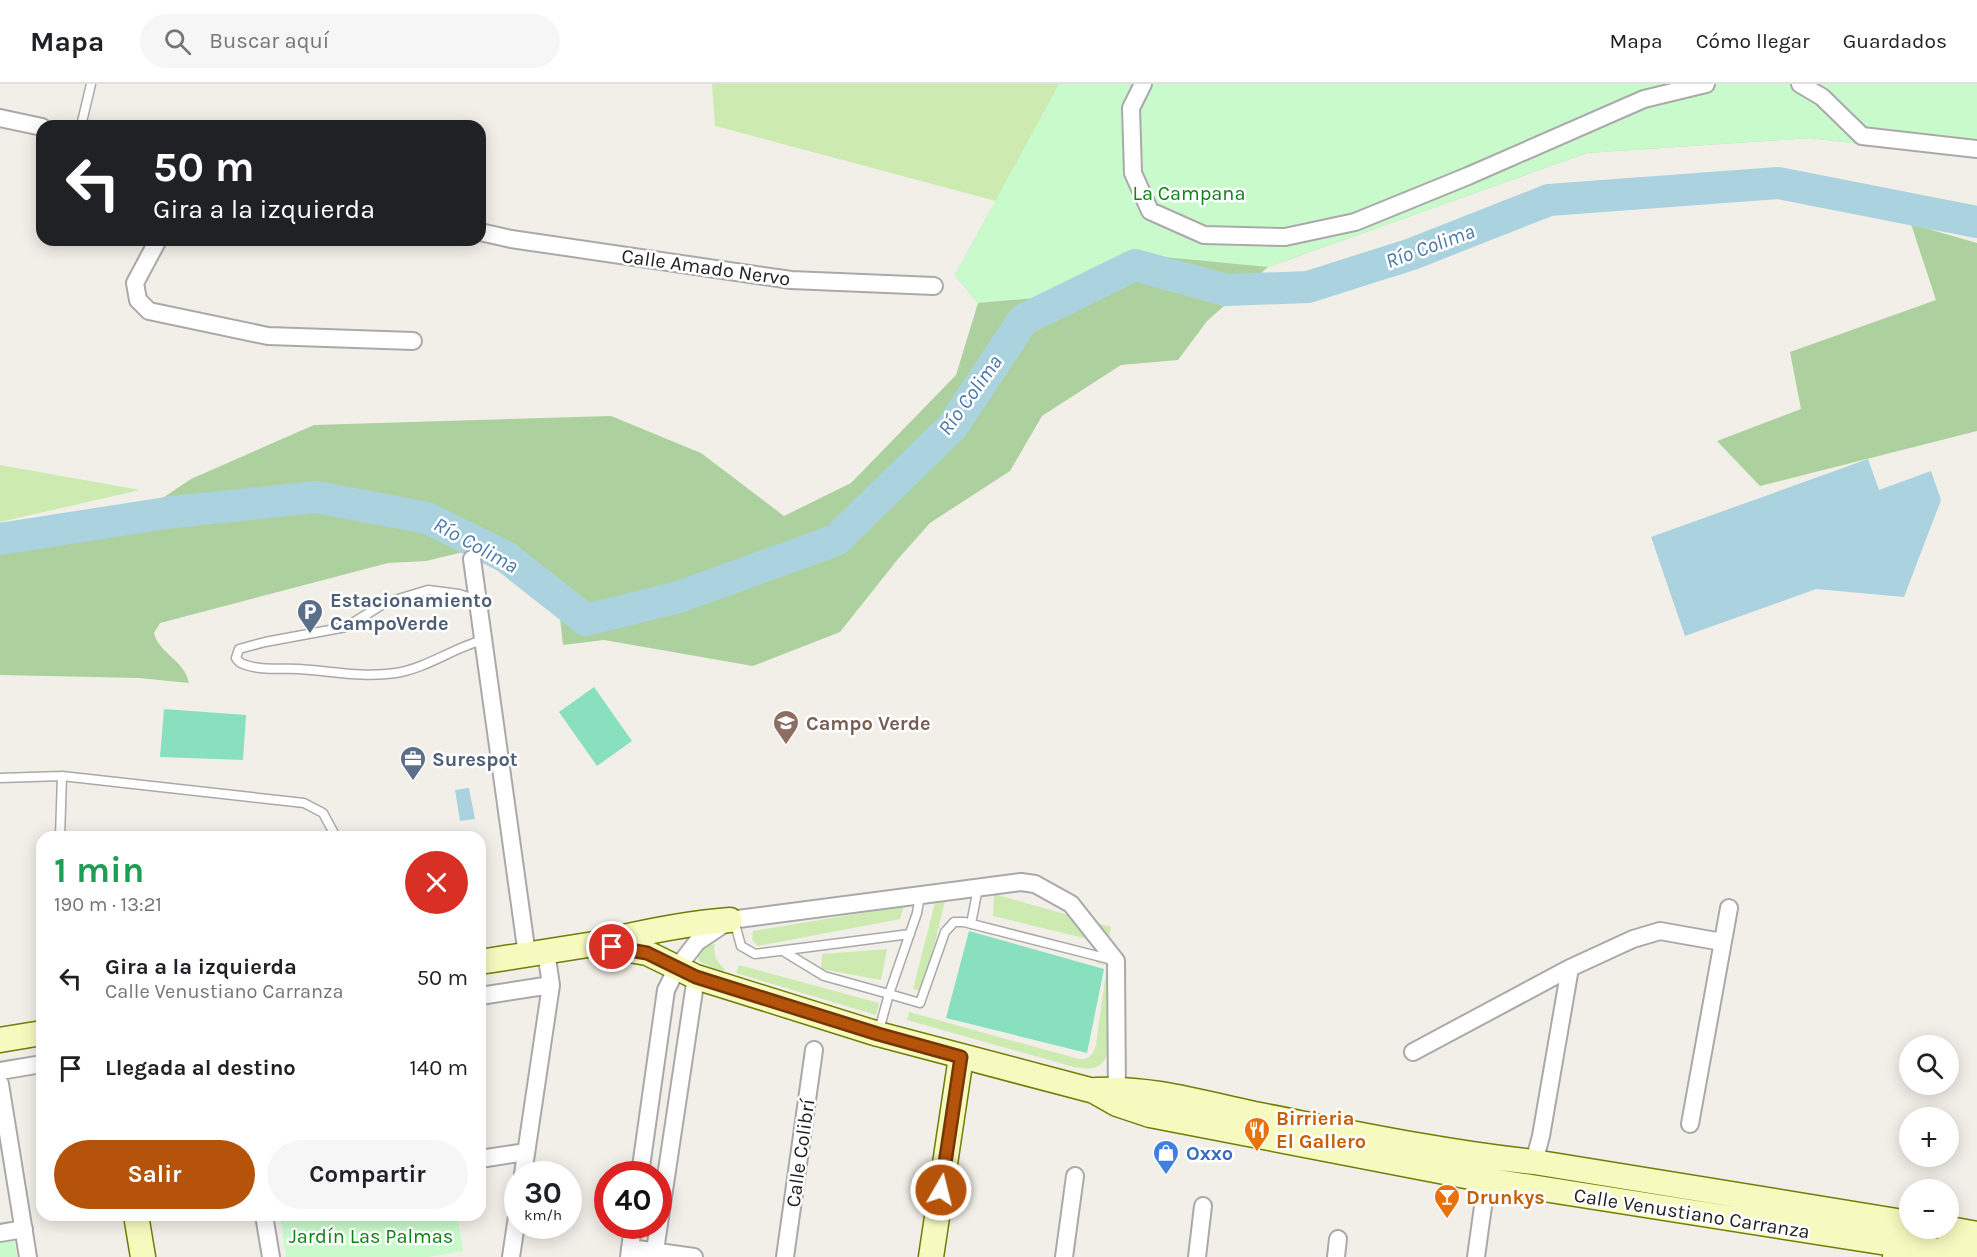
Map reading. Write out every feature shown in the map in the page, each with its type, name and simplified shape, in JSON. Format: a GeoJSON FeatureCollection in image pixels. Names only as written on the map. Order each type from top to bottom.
{"type":"FeatureCollection","features":[{"type":"Feature","properties":{"kind":"street"},"geometry":{"type":"LineString","coordinates":[[1143,84],[1131,108],[1133,173],[1150,211],[1204,235],[1285,237],[1355,222],[1468,176],[1644,99],[1706,84]]}},
{"type":"Feature","properties":{"kind":"street"},"geometry":{"type":"LineString","coordinates":[[1800,84],[1822,97],[1862,136],[1977,149]]}},
{"type":"Feature","properties":{"kind":"street"},"geometry":{"type":"LineString","coordinates":[[0,118],[36,126]]}},
{"type":"Feature","properties":{"kind":"street","name":"Calle Amado Nervo"},"geometry":{"type":"LineString","coordinates":[[486,233],[511,239],[791,280],[934,286]]}},
{"type":"Feature","properties":{"kind":"street"},"geometry":{"type":"LineString","coordinates":[[155,246],[135,283],[138,300],[149,311],[268,336],[413,341]]}},
{"type":"Feature","properties":{"kind":"street"},"geometry":{"type":"LineString","coordinates":[[472,559],[483,640],[536,953],[551,985],[525,1161]]}},
{"type":"Feature","properties":{"kind":"street"},"geometry":{"type":"LineString","coordinates":[[594,944],[701,922],[732,920],[1021,882],[1035,884],[1071,904],[1116,961],[1109,1095]]}},
{"type":"Feature","properties":{"kind":"street"},"geometry":{"type":"LineString","coordinates":[[1690,1124],[1729,908]]}},
{"type":"Feature","properties":{"kind":"street"},"geometry":{"type":"LineString","coordinates":[[655,1254],[686,973],[697,942],[732,920]]}},
{"type":"Feature","properties":{"kind":"street"},"geometry":{"type":"LineString","coordinates":[[1413,1052],[1570,968],[1633,939],[1660,931],[1722,942]]}},
{"type":"Feature","properties":{"kind":"street","name":"Calle Venustiano Carranza"},"geometry":{"type":"LineString","coordinates":[[486,961],[594,944],[647,953],[686,973],[878,1034],[961,1057],[1109,1095],[1155,1094],[1220,1118],[1488,1168],[1550,1190],[1902,1242],[1939,1241],[1977,1234]]}},
{"type":"Feature","properties":{"kind":"street"},"geometry":{"type":"LineString","coordinates":[[1550,1190],[1541,1136],[1570,968]]}},
{"type":"Feature","properties":{"kind":"street"},"geometry":{"type":"LineString","coordinates":[[642,1161],[666,990],[686,973]]}},
{"type":"Feature","properties":{"kind":"street"},"geometry":{"type":"LineString","coordinates":[[486,995],[551,985]]}},
{"type":"Feature","properties":{"kind":"street"},"geometry":{"type":"LineString","coordinates":[[0,1040],[36,1034]]}},
{"type":"Feature","properties":{"kind":"street","name":"Calle Colibrí"},"geometry":{"type":"LineString","coordinates":[[785,1257],[814,1050]]}},
{"type":"Feature","properties":{"kind":"street"},"geometry":{"type":"LineString","coordinates":[[931,1257],[961,1057]]}},
{"type":"Feature","properties":{"kind":"street"},"geometry":{"type":"LineString","coordinates":[[0,1071],[36,1065]]}},
{"type":"Feature","properties":{"kind":"street"},"geometry":{"type":"LineString","coordinates":[[0,1084],[28,1257]]}},
{"type":"Feature","properties":{"kind":"street"},"geometry":{"type":"LineString","coordinates":[[486,1158],[526,1152]]}},
{"type":"Feature","properties":{"kind":"street","name":"Calle Venustiano Carranza"},"geometry":{"type":"LineString","coordinates":[[1488,1168],[1544,1163],[1902,1242]]}},
{"type":"Feature","properties":{"kind":"street"},"geometry":{"type":"LineString","coordinates":[[1476,1257],[1488,1168]]}},
{"type":"Feature","properties":{"kind":"street"},"geometry":{"type":"LineString","coordinates":[[1064,1257],[1075,1176]]}},
{"type":"Feature","properties":{"kind":"street"},"geometry":{"type":"LineString","coordinates":[[1197,1257],[1203,1206]]}},
{"type":"Feature","properties":{"kind":"street"},"geometry":{"type":"LineString","coordinates":[[137,1221],[143,1257]]}},
{"type":"Feature","properties":{"kind":"street"},"geometry":{"type":"LineString","coordinates":[[150,1221],[155,1257]]}},
{"type":"Feature","properties":{"kind":"street"},"geometry":{"type":"LineString","coordinates":[[265,1221],[271,1257]]}},
{"type":"Feature","properties":{"kind":"street"},"geometry":{"type":"LineString","coordinates":[[0,1233],[24,1229]]}},
{"type":"Feature","properties":{"kind":"street"},"geometry":{"type":"LineString","coordinates":[[511,1257],[514,1239]]}},
{"type":"Feature","properties":{"kind":"street"},"geometry":{"type":"LineString","coordinates":[[1336,1257],[1338,1239]]}},
{"type":"Feature","properties":{"kind":"street","name":"Calle Venustiano Carranza"},"geometry":{"type":"LineString","coordinates":[[1939,1241],[1977,1257]]}},
{"type":"Feature","properties":{"kind":"street"},"geometry":{"type":"LineString","coordinates":[[629,1252],[694,1257]]}},
{"type":"Feature","properties":{"kind":"lane"},"geometry":{"type":"LineString","coordinates":[[82,120],[91,84]]}},
{"type":"Feature","properties":{"kind":"lane"},"geometry":{"type":"LineString","coordinates":[[477,600],[459,594],[428,590],[385,603],[346,627],[239,649],[236,658],[242,664],[266,668],[301,669],[355,676],[398,673],[483,640]]}},
{"type":"Feature","properties":{"kind":"lane"},"geometry":{"type":"LineString","coordinates":[[60,831],[62,776]]}},
{"type":"Feature","properties":{"kind":"lane"},"geometry":{"type":"LineString","coordinates":[[0,778],[62,776],[304,803],[323,813],[333,831]]}},
{"type":"Feature","properties":{"kind":"lane"},"geometry":{"type":"LineString","coordinates":[[972,924],[978,888]]}},
{"type":"Feature","properties":{"kind":"lane"},"geometry":{"type":"LineString","coordinates":[[878,1034],[889,994],[917,913],[920,894]]}},
{"type":"Feature","properties":{"kind":"lane"},"geometry":{"type":"LineString","coordinates":[[732,920],[741,946],[755,954],[910,934]]}},
{"type":"Feature","properties":{"kind":"lane"},"geometry":{"type":"LineString","coordinates":[[783,951],[824,976],[920,1003],[945,932],[954,922],[972,924],[1116,961]]}},
{"type":"Feature","properties":{"kind":"green space"},"geometry":{"type":"Polygon","coordinates":[[[712,84],[1060,84],[996,201],[715,126],[712,84]]]}},
{"type":"Feature","properties":{"kind":"green space","name":"La Campana"},"geometry":{"type":"Polygon","coordinates":[[[1059,84],[1977,84],[1977,158],[1810,138],[1587,153],[1268,267],[1133,254],[1049,297],[978,303],[955,275],[1059,84]]]}},
{"type":"Feature","properties":{"kind":"green space"},"geometry":{"type":"Polygon","coordinates":[[[1060,84],[1977,84],[1977,158],[1810,138],[1587,153],[1268,267],[1207,321],[1178,360],[1121,365],[1042,416],[1010,471],[930,523],[840,632],[753,666],[604,640],[563,645],[559,609],[480,548],[426,561],[388,563],[160,623],[154,633],[157,640],[182,668],[189,683],[139,678],[0,675],[0,554],[115,530],[191,479],[314,425],[611,416],[701,453],[784,516],[851,483],[956,375],[978,303],[955,275],[1060,84]]]}},
{"type":"Feature","properties":{"kind":"green space"},"geometry":{"type":"Polygon","coordinates":[[[1911,224],[1977,243],[1977,431],[1760,486],[1717,441],[1801,409],[1790,352],[1936,300],[1911,224]]]}},
{"type":"Feature","properties":{"kind":"green space"},"geometry":{"type":"Polygon","coordinates":[[[0,465],[140,490],[0,522],[0,465]]]}},
{"type":"Feature","properties":{"kind":"green space"},"geometry":{"type":"Polygon","coordinates":[[[594,687],[632,741],[597,766],[559,712],[594,687]]]}},
{"type":"Feature","properties":{"kind":"green space"},"geometry":{"type":"Polygon","coordinates":[[[164,709],[246,715],[243,760],[160,757],[164,709]]]}},
{"type":"Feature","properties":{"kind":"green space"},"geometry":{"type":"Polygon","coordinates":[[[994,894],[1111,927],[1104,965],[1096,963],[1100,942],[993,916],[994,894]]]}},
{"type":"Feature","properties":{"kind":"green space"},"geometry":{"type":"Polygon","coordinates":[[[945,901],[923,991],[913,989],[935,903],[945,901]]]}},
{"type":"Feature","properties":{"kind":"green space"},"geometry":{"type":"Polygon","coordinates":[[[904,906],[900,919],[758,946],[752,940],[753,931],[904,906]]]}},
{"type":"Feature","properties":{"kind":"green space"},"geometry":{"type":"Polygon","coordinates":[[[969,931],[1104,969],[1087,1053],[946,1018],[969,931]]]}},
{"type":"Feature","properties":{"kind":"green space"},"geometry":{"type":"Polygon","coordinates":[[[1111,936],[1110,1047],[1105,1060],[1098,1066],[1088,1069],[1074,1067],[907,1020],[909,1012],[1079,1059],[1086,1058],[1092,1054],[1096,1045],[1111,936]]]}},
{"type":"Feature","properties":{"kind":"green space"},"geometry":{"type":"Polygon","coordinates":[[[715,944],[716,958],[725,969],[722,972],[699,961],[698,956],[702,947],[715,944]]]}},
{"type":"Feature","properties":{"kind":"green space"},"geometry":{"type":"Polygon","coordinates":[[[887,949],[881,980],[821,969],[822,954],[887,949]]]}},
{"type":"Feature","properties":{"kind":"green space"},"geometry":{"type":"Polygon","coordinates":[[[739,965],[879,1003],[876,1015],[736,973],[739,965]]]}},
{"type":"Feature","properties":{"kind":"green space","name":"Jardín Las Palmas"},"geometry":{"type":"Polygon","coordinates":[[[281,1221],[458,1221],[463,1251],[428,1257],[286,1257],[281,1221]]]}},
{"type":"Feature","properties":{"kind":"green space"},"geometry":{"type":"Polygon","coordinates":[[[14,1240],[17,1257],[0,1257],[0,1242],[14,1240]]]}},
{"type":"Feature","properties":{"kind":"water"},"geometry":{"type":"Polygon","coordinates":[[[1868,459],[1879,490],[1931,471],[1941,500],[1904,597],[1816,589],[1685,636],[1651,537],[1868,459]]]}},
{"type":"Feature","properties":{"kind":"water"},"geometry":{"type":"Polygon","coordinates":[[[469,788],[475,819],[460,821],[455,790],[469,788]]]}},
{"type":"Feature","properties":{"kind":"waterway","name":"Río Colima"},"geometry":{"type":"LineString","coordinates":[[0,539],[173,512],[316,497],[427,518],[506,557],[586,620],[679,597],[836,540],[952,427],[1023,320],[1135,265],[1226,290],[1308,287],[1412,254],[1549,200],[1778,183],[1977,222]]}},
{"type":"Feature","properties":{"kind":"place","name":"Estacionamiento CampoVerde"},"geometry":{"type":"Point","coordinates":[310,635]}},
{"type":"Feature","properties":{"kind":"place","name":"Campo Verde"},"geometry":{"type":"Point","coordinates":[786,746]}},
{"type":"Feature","properties":{"kind":"place","name":"Surespot"},"geometry":{"type":"Point","coordinates":[413,782]}},
{"type":"Feature","properties":{"kind":"place","name":"Birrieria El Gallero"},"geometry":{"type":"Point","coordinates":[1257,1153]}},
{"type":"Feature","properties":{"kind":"place","name":"Oxxo"},"geometry":{"type":"Point","coordinates":[1166,1176]}},
{"type":"Feature","properties":{"kind":"place","name":"Drunkys"},"geometry":{"type":"Point","coordinates":[1447,1220]}},
{"type":"Feature","properties":{"kind":"route"},"geometry":{"type":"LineString","coordinates":[[612,947],[647,953],[696,977],[878,1034],[961,1057],[941,1190]]}}]}
